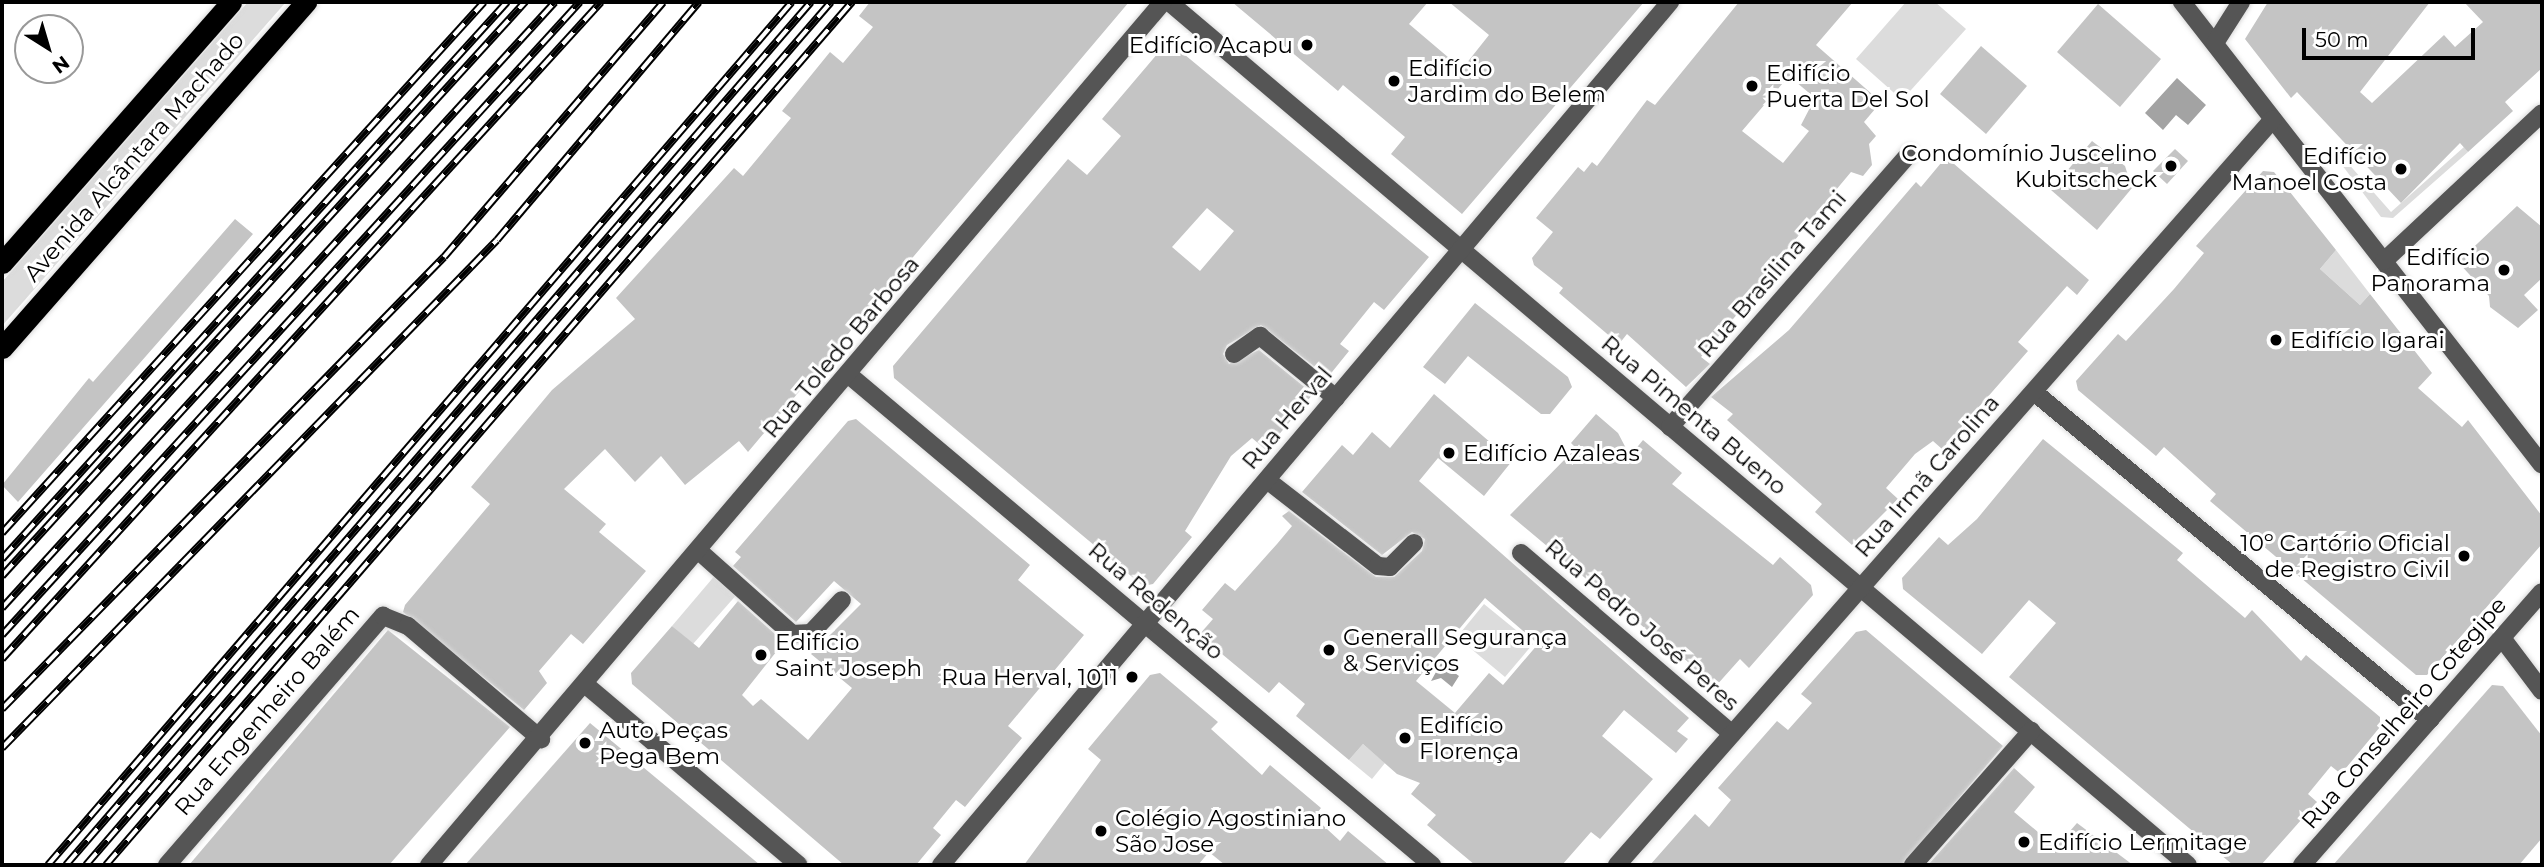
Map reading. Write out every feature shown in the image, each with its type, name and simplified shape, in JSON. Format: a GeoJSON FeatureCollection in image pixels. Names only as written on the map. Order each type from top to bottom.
{"type":"FeatureCollection","features":[{"type":"Feature","properties":{"kind":"highway","name":"Avenida Alcântara Machado"},"geometry":{"type":"LineString","coordinates":[[2,262],[231,2]]}},
{"type":"Feature","properties":{"kind":"highway","name":"Avenida Alcântara Machado"},"geometry":{"type":"LineString","coordinates":[[2,348],[306,2]]}},
{"type":"Feature","properties":{"kind":"street","name":"Rua Toledo Barbosa"},"geometry":{"type":"LineString","coordinates":[[429,865],[587,687],[1163,2]]}},
{"type":"Feature","properties":{"kind":"street","name":"Rua Pimenta Bueno"},"geometry":{"type":"LineString","coordinates":[[1169,2],[2188,865]]}},
{"type":"Feature","properties":{"kind":"street","name":"Rua Herval"},"geometry":{"type":"LineString","coordinates":[[941,865],[1670,2]]}},
{"type":"Feature","properties":{"kind":"street"},"geometry":{"type":"LineString","coordinates":[[2182,2],[2542,465]]}},
{"type":"Feature","properties":{"kind":"street"},"geometry":{"type":"LineString","coordinates":[[2215,43],[2241,2]]}},
{"type":"Feature","properties":{"kind":"street"},"geometry":{"type":"LineString","coordinates":[[2384,261],[2542,113]]}},
{"type":"Feature","properties":{"kind":"street","name":"Rua Irmã Carolina"},"geometry":{"type":"LineString","coordinates":[[1617,865],[2273,119]]}},
{"type":"Feature","properties":{"kind":"street","name":"Rua Brasilina Tami"},"geometry":{"type":"LineString","coordinates":[[1670,427],[1910,153]]}},
{"type":"Feature","properties":{"kind":"street"},"geometry":{"type":"LineString","coordinates":[[1234,354],[1260,336],[1336,398]]}},
{"type":"Feature","properties":{"kind":"street","name":"Rua Redenção"},"geometry":{"type":"LineString","coordinates":[[849,374],[1433,865]]}},
{"type":"Feature","properties":{"kind":"street"},"geometry":{"type":"LineString","coordinates":[[2034,392],[2430,720]]}},
{"type":"Feature","properties":{"kind":"street"},"geometry":{"type":"LineString","coordinates":[[1267,480],[1378,566],[1390,567],[1414,543]]}},
{"type":"Feature","properties":{"kind":"street"},"geometry":{"type":"LineString","coordinates":[[701,552],[792,634],[811,633],[842,600]]}},
{"type":"Feature","properties":{"kind":"street","name":"Rua Pedro José Peres"},"geometry":{"type":"LineString","coordinates":[[1521,553],[1732,734]]}},
{"type":"Feature","properties":{"kind":"street","name":"Rua Conselheiro Cotegipe"},"geometry":{"type":"LineString","coordinates":[[2302,865],[2542,592]]}},
{"type":"Feature","properties":{"kind":"street","name":"Rua Engenheiro Balém"},"geometry":{"type":"LineString","coordinates":[[167,865],[383,616],[408,626],[541,739]]}},
{"type":"Feature","properties":{"kind":"street"},"geometry":{"type":"LineString","coordinates":[[2502,638],[2542,691]]}},
{"type":"Feature","properties":{"kind":"street"},"geometry":{"type":"LineString","coordinates":[[587,687],[799,865]]}},
{"type":"Feature","properties":{"kind":"street"},"geometry":{"type":"LineString","coordinates":[[522,724],[555,723]]}},
{"type":"Feature","properties":{"kind":"street"},"geometry":{"type":"LineString","coordinates":[[1913,865],[2031,731]]}},
{"type":"Feature","properties":{"kind":"shaded area"},"geometry":{"type":"Polygon","coordinates":[[[248,2],[286,2],[2,326],[2,282],[248,2]]]}},
{"type":"Feature","properties":{"kind":"shaded area"},"geometry":{"type":"Polygon","coordinates":[[[1906,2],[1935,2],[1966,29],[1902,100],[1856,59],[1906,2]]]}},
{"type":"Feature","properties":{"kind":"shaded area"},"geometry":{"type":"Polygon","coordinates":[[[2177,78],[2206,105],[2188,125],[2176,115],[2163,130],[2145,113],[2177,78]]]}},
{"type":"Feature","properties":{"kind":"shaded area"},"geometry":{"type":"Polygon","coordinates":[[[2464,147],[2468,152],[2393,218],[2381,217],[2342,165],[2346,161],[2391,212],[2464,147]]]}},
{"type":"Feature","properties":{"kind":"shaded area"},"geometry":{"type":"Polygon","coordinates":[[[2336,250],[2370,294],[2360,305],[2320,269],[2336,250]]]}},
{"type":"Feature","properties":{"kind":"shaded area"},"geometry":{"type":"Polygon","coordinates":[[[717,573],[739,592],[693,644],[672,626],[717,573]]]}},
{"type":"Feature","properties":{"kind":"shaded area"},"geometry":{"type":"Polygon","coordinates":[[[1484,604],[1533,644],[1505,677],[1457,637],[1484,604]]]}},
{"type":"Feature","properties":{"kind":"shaded area"},"geometry":{"type":"Polygon","coordinates":[[[1441,663],[1459,676],[1452,687],[1441,678],[1431,681],[1441,663]]]}},
{"type":"Feature","properties":{"kind":"shaded area"},"geometry":{"type":"Polygon","coordinates":[[[1363,744],[1385,763],[1372,779],[1349,760],[1363,744]]]}},
{"type":"Feature","properties":{"kind":"building"},"geometry":{"type":"Polygon","coordinates":[[[870,2],[1129,2],[748,452],[739,441],[685,485],[661,456],[635,482],[605,449],[564,489],[606,524],[599,532],[646,571],[583,644],[571,634],[539,671],[547,683],[524,710],[403,612],[405,605],[490,504],[471,487],[552,390],[635,319],[616,298],[734,168],[743,176],[791,118],[782,111],[830,52],[843,63],[873,27],[859,16],[870,2]]]}},
{"type":"Feature","properties":{"kind":"building"},"geometry":{"type":"Polygon","coordinates":[[[1232,2],[1428,2],[1409,24],[1462,69],[1489,35],[1449,2],[1644,2],[1462,214],[1391,154],[1405,137],[1343,85],[1338,91],[1232,2]]]}},
{"type":"Feature","properties":{"kind":"building"},"geometry":{"type":"Polygon","coordinates":[[[1739,2],[1853,2],[1816,45],[1881,102],[1864,122],[1876,136],[1869,144],[1872,165],[1863,176],[1851,172],[1750,297],[1757,303],[1745,317],[1739,312],[1701,357],[1710,364],[1686,387],[1627,334],[1619,344],[1559,293],[1563,288],[1534,265],[1532,258],[1553,232],[1536,218],[1578,167],[1584,172],[1592,162],[1597,166],[1647,100],[1655,105],[1739,2]],[[1789,76],[1742,131],[1783,163],[1809,131],[1801,125],[1815,98],[1789,76]]]}},
{"type":"Feature","properties":{"kind":"building"},"geometry":{"type":"Polygon","coordinates":[[[2268,2],[2430,2],[2360,92],[2372,103],[2444,35],[2455,47],[2483,22],[2464,2],[2542,2],[2542,68],[2505,102],[2513,111],[2468,152],[2460,143],[2401,203],[2297,92],[2291,98],[2245,39],[2268,2]]]}},
{"type":"Feature","properties":{"kind":"building"},"geometry":{"type":"Polygon","coordinates":[[[2098,4],[2161,59],[2120,107],[2057,52],[2098,4]]]}},
{"type":"Feature","properties":{"kind":"building"},"geometry":{"type":"Polygon","coordinates":[[[1173,45],[1429,257],[1384,310],[1374,302],[1340,344],[1349,351],[1328,377],[1261,325],[1227,345],[1223,354],[1229,364],[1259,350],[1313,394],[1266,450],[1252,438],[1231,456],[1185,531],[1192,537],[1153,584],[1143,586],[894,378],[893,366],[1068,159],[1087,175],[1121,136],[1102,119],[1164,46],[1173,45]],[[1207,208],[1172,247],[1200,271],[1234,231],[1207,208]]]}},
{"type":"Feature","properties":{"kind":"building"},"geometry":{"type":"Polygon","coordinates":[[[1981,46],[2027,86],[1986,134],[1940,94],[1981,46]]]}},
{"type":"Feature","properties":{"kind":"building"},"geometry":{"type":"Polygon","coordinates":[[[2092,141],[2125,166],[2132,188],[2097,230],[2051,190],[2092,141]]]}},
{"type":"Feature","properties":{"kind":"building","name":"Condomínio Juscelino Kubitscheck"},"geometry":{"type":"Polygon","coordinates":[[[2175,149],[2188,161],[2167,184],[2153,171],[2175,149]]]}},
{"type":"Feature","properties":{"kind":"building"},"geometry":{"type":"Polygon","coordinates":[[[1946,157],[2089,280],[2077,295],[2067,286],[2018,342],[2028,351],[1942,449],[1933,441],[1915,454],[1886,488],[1898,499],[1852,545],[1815,512],[1822,504],[1727,420],[1733,414],[1711,397],[1789,330],[1916,182],[1921,187],[1946,157]]]}},
{"type":"Feature","properties":{"kind":"building"},"geometry":{"type":"Polygon","coordinates":[[[2263,171],[2274,172],[2336,250],[2320,269],[2360,305],[2370,294],[2432,373],[2418,388],[2462,427],[2468,420],[2542,516],[2542,544],[2427,675],[2416,675],[2210,501],[2216,494],[2164,447],[2156,456],[2078,390],[2076,381],[2118,334],[2126,341],[2174,289],[2204,253],[2196,246],[2263,171]]]}},
{"type":"Feature","properties":{"kind":"building","name":"Edifício Panorama"},"geometry":{"type":"Polygon","coordinates":[[[2517,206],[2542,227],[2542,278],[2524,295],[2538,310],[2518,328],[2490,307],[2489,296],[2458,262],[2517,206]]]}},
{"type":"Feature","properties":{"kind":"building"},"geometry":{"type":"Polygon","coordinates":[[[235,219],[253,234],[18,502],[2,485],[89,378],[93,382],[235,219]]]}},
{"type":"Feature","properties":{"kind":"building"},"geometry":{"type":"Polygon","coordinates":[[[1475,303],[1568,377],[1572,387],[1550,414],[1541,414],[1468,356],[1445,384],[1423,367],[1475,303]]]}},
{"type":"Feature","properties":{"kind":"building"},"geometry":{"type":"Polygon","coordinates":[[[1434,394],[1512,461],[1484,496],[1438,458],[1419,481],[1689,718],[1677,731],[1688,739],[1676,753],[1624,710],[1602,736],[1653,779],[1600,839],[1591,832],[1562,865],[1475,865],[1427,825],[1436,815],[1411,794],[1420,783],[1397,774],[1363,744],[1349,760],[1296,716],[1305,704],[1279,682],[1269,693],[1199,635],[1213,619],[1202,610],[1225,583],[1235,591],[1277,544],[1292,526],[1282,516],[1289,511],[1376,577],[1394,577],[1422,551],[1425,539],[1412,532],[1382,555],[1302,492],[1342,445],[1353,455],[1372,432],[1390,448],[1434,394]],[[1485,598],[1416,681],[1455,713],[1489,673],[1503,685],[1538,644],[1485,598]]]}},
{"type":"Feature","properties":{"kind":"building"},"geometry":{"type":"Polygon","coordinates":[[[1596,414],[1618,433],[1630,456],[1643,440],[1682,473],[1672,484],[1773,565],[1780,557],[1811,585],[1813,595],[1749,668],[1740,659],[1715,687],[1510,515],[1576,448],[1571,443],[1596,414]]]}},
{"type":"Feature","properties":{"kind":"building"},"geometry":{"type":"Polygon","coordinates":[[[856,419],[1030,565],[1018,580],[1084,635],[1008,726],[1022,738],[965,807],[956,800],[933,828],[941,835],[916,865],[844,865],[632,684],[631,673],[672,626],[699,648],[738,601],[784,642],[742,695],[753,706],[761,699],[808,740],[852,688],[811,654],[861,604],[834,581],[796,622],[733,566],[741,557],[735,552],[848,421],[856,419]]]}},
{"type":"Feature","properties":{"kind":"building"},"geometry":{"type":"Polygon","coordinates":[[[2043,439],[2183,553],[2177,560],[2245,618],[2252,610],[2301,661],[2306,655],[2380,717],[2380,727],[2341,774],[2331,766],[2308,794],[2317,802],[2261,865],[2233,865],[2009,677],[2056,623],[2029,600],[1982,654],[1903,589],[1902,578],[1939,537],[1948,545],[1977,519],[2043,439]]]}},
{"type":"Feature","properties":{"kind":"building"},"geometry":{"type":"Polygon","coordinates":[[[388,630],[510,727],[389,865],[189,865],[388,630]]]}},
{"type":"Feature","properties":{"kind":"building"},"geometry":{"type":"Polygon","coordinates":[[[1866,630],[2003,746],[1902,865],[1650,865],[1695,814],[1709,827],[1731,800],[1718,788],[1777,721],[1788,730],[1812,703],[1801,694],[1856,632],[1866,630]]]}},
{"type":"Feature","properties":{"kind":"building"},"geometry":{"type":"Polygon","coordinates":[[[1160,673],[1218,722],[1211,729],[1262,775],[1270,765],[1321,808],[1314,817],[1340,841],[1348,831],[1389,865],[1225,865],[1209,852],[1198,865],[1024,865],[1101,760],[1088,749],[1150,675],[1160,673]]]}},
{"type":"Feature","properties":{"kind":"building"},"geometry":{"type":"Polygon","coordinates":[[[2492,685],[2503,686],[2542,736],[2542,838],[2519,865],[2333,865],[2492,685]]]}},
{"type":"Feature","properties":{"kind":"building"},"geometry":{"type":"Polygon","coordinates":[[[590,723],[679,797],[760,865],[465,865],[590,723]]]}},
{"type":"Feature","properties":{"kind":"building"},"geometry":{"type":"Polygon","coordinates":[[[2014,768],[2035,787],[2014,812],[2056,847],[2077,823],[2133,865],[1928,865],[2014,768]]]}},
{"type":"Feature","properties":{"kind":"railway"},"geometry":{"type":"LineString","coordinates":[[2,533],[484,2]]}},
{"type":"Feature","properties":{"kind":"railway"},"geometry":{"type":"LineString","coordinates":[[2,559],[507,2]]}},
{"type":"Feature","properties":{"kind":"railway"},"geometry":{"type":"LineString","coordinates":[[2,576],[525,2]]}},
{"type":"Feature","properties":{"kind":"railway"},"geometry":{"type":"LineString","coordinates":[[2,608],[555,2]]}},
{"type":"Feature","properties":{"kind":"railway"},"geometry":{"type":"LineString","coordinates":[[2,635],[580,2]]}},
{"type":"Feature","properties":{"kind":"railway"},"geometry":{"type":"LineString","coordinates":[[2,659],[601,2]]}},
{"type":"Feature","properties":{"kind":"railway"},"geometry":{"type":"LineString","coordinates":[[2,709],[444,257],[663,2]]}},
{"type":"Feature","properties":{"kind":"railway"},"geometry":{"type":"LineString","coordinates":[[2,748],[497,240],[699,2]]}},
{"type":"Feature","properties":{"kind":"railway"},"geometry":{"type":"LineString","coordinates":[[48,865],[792,2]]}},
{"type":"Feature","properties":{"kind":"railway"},"geometry":{"type":"LineString","coordinates":[[66,865],[811,2]]}},
{"type":"Feature","properties":{"kind":"railway"},"geometry":{"type":"LineString","coordinates":[[86,865],[831,2]]}},
{"type":"Feature","properties":{"kind":"railway"},"geometry":{"type":"LineString","coordinates":[[106,865],[852,2]]}},
{"type":"Feature","properties":{"kind":"place","name":"Edifício Acapu"},"geometry":{"type":"Point","coordinates":[1307,45]}},
{"type":"Feature","properties":{"kind":"place","name":"Edifício Jardim do Belem"},"geometry":{"type":"Point","coordinates":[1394,81]}},
{"type":"Feature","properties":{"kind":"place","name":"Edifício Puerta Del Sol"},"geometry":{"type":"Point","coordinates":[1752,86]}},
{"type":"Feature","properties":{"kind":"place","name":"Condomínio Juscelino Kubitscheck"},"geometry":{"type":"Point","coordinates":[2171,166]}},
{"type":"Feature","properties":{"kind":"place","name":"Edifício Manoel Costa"},"geometry":{"type":"Point","coordinates":[2401,169]}},
{"type":"Feature","properties":{"kind":"place","name":"Edifício Panorama"},"geometry":{"type":"Point","coordinates":[2504,270]}},
{"type":"Feature","properties":{"kind":"place","name":"Edifício Igarai"},"geometry":{"type":"Point","coordinates":[2276,340]}},
{"type":"Feature","properties":{"kind":"place","name":"Edifício Azaleas"},"geometry":{"type":"Point","coordinates":[1449,453]}},
{"type":"Feature","properties":{"kind":"place","name":"10º Cartório Oficial de Registro Civil"},"geometry":{"type":"Point","coordinates":[2464,556]}},
{"type":"Feature","properties":{"kind":"place","name":"Generall Segurança & Serviços"},"geometry":{"type":"Point","coordinates":[1329,650]}},
{"type":"Feature","properties":{"kind":"place","name":"Edifício Saint Joseph"},"geometry":{"type":"Point","coordinates":[761,655]}},
{"type":"Feature","properties":{"kind":"place","name":"Rua Herval, 1011"},"geometry":{"type":"Point","coordinates":[1132,677]}},
{"type":"Feature","properties":{"kind":"place","name":"Edifício Florença"},"geometry":{"type":"Point","coordinates":[1405,738]}},
{"type":"Feature","properties":{"kind":"place","name":"Auto Peças Pega Bem"},"geometry":{"type":"Point","coordinates":[585,743]}},
{"type":"Feature","properties":{"kind":"place","name":"Colégio Agostiniano São Jose"},"geometry":{"type":"Point","coordinates":[1101,831]}},
{"type":"Feature","properties":{"kind":"place","name":"Edifício Lermitage"},"geometry":{"type":"Point","coordinates":[2024,842]}}]}
